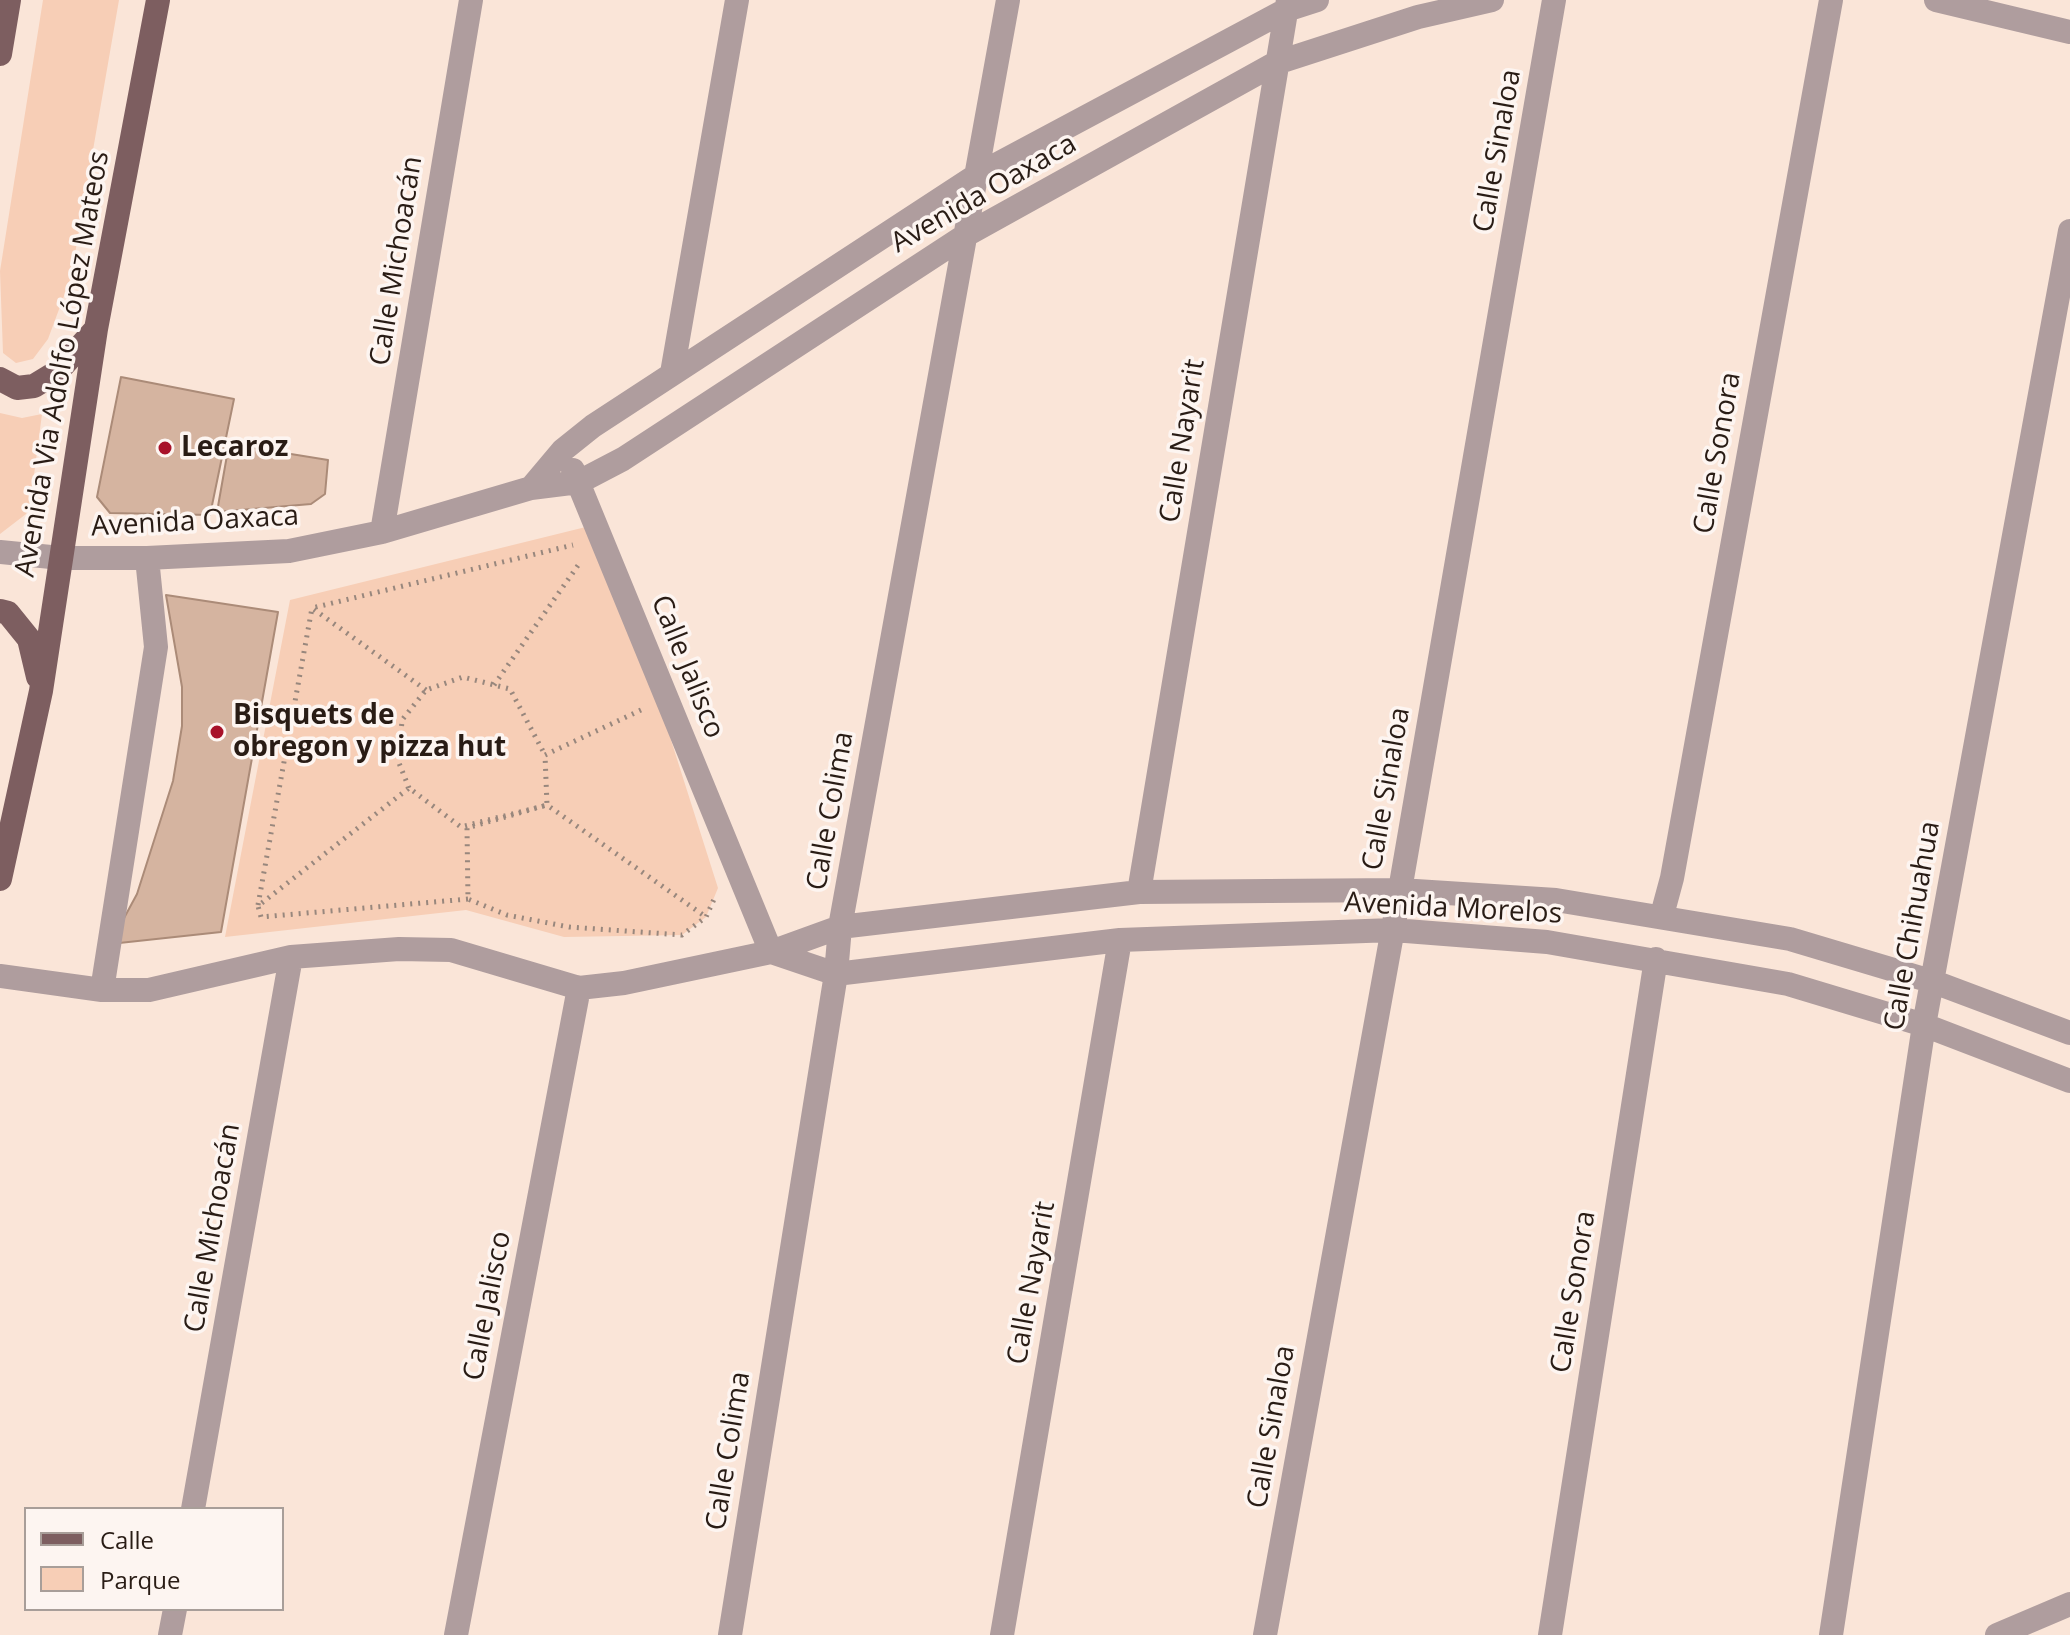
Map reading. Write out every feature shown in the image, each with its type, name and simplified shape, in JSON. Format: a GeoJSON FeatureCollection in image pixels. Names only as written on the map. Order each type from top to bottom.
{"type":"FeatureCollection","features":[{"type":"Feature","properties":{"kind":"main road"},"geometry":{"type":"LineString","coordinates":[[0,54],[9,0]]}},
{"type":"Feature","properties":{"kind":"main road","name":"Avenida Via Adolfo López Mateos"},"geometry":{"type":"LineString","coordinates":[[0,879],[41,691],[96,329],[158,0]]}},
{"type":"Feature","properties":{"kind":"main road"},"geometry":{"type":"LineString","coordinates":[[0,379],[17,388],[34,386],[57,372],[96,329]]}},
{"type":"Feature","properties":{"kind":"main road"},"geometry":{"type":"LineString","coordinates":[[0,611],[8,613],[29,639],[41,691]]}},
{"type":"Feature","properties":{"kind":"street","name":"Calle Michoacán"},"geometry":{"type":"LineString","coordinates":[[382,532],[471,0]]}},
{"type":"Feature","properties":{"kind":"street"},"geometry":{"type":"LineString","coordinates":[[672,373],[737,0]]}},
{"type":"Feature","properties":{"kind":"street","name":"Calle Colima"},"geometry":{"type":"LineString","coordinates":[[730,1635],[836,974],[840,927],[1008,0]]}},
{"type":"Feature","properties":{"kind":"street","name":"Avenida Oaxaca"},"geometry":{"type":"LineString","coordinates":[[531,488],[563,450],[672,373],[977,175],[1287,5],[1317,0]]}},
{"type":"Feature","properties":{"kind":"street","name":"Avenida Oaxaca"},"geometry":{"type":"LineString","coordinates":[[0,552],[61,558],[147,558],[289,551],[382,532],[531,488],[579,482],[623,459],[966,235],[1276,63],[1418,17],[1492,0]]}},
{"type":"Feature","properties":{"kind":"street","name":"Calle Sinaloa"},"geometry":{"type":"LineString","coordinates":[[1265,1635],[1393,930],[1554,0]]}},
{"type":"Feature","properties":{"kind":"street","name":"Calle Sonora"},"geometry":{"type":"LineString","coordinates":[[1662,915],[1672,878],[1831,0]]}},
{"type":"Feature","properties":{"kind":"street"},"geometry":{"type":"LineString","coordinates":[[1936,0],[2070,32]]}},
{"type":"Feature","properties":{"kind":"street","name":"Calle Nayarit"},"geometry":{"type":"LineString","coordinates":[[1139,892],[1287,5]]}},
{"type":"Feature","properties":{"kind":"street","name":"Calle Chihuahua"},"geometry":{"type":"LineString","coordinates":[[1831,1635],[1924,1025],[2070,231]]}},
{"type":"Feature","properties":{"kind":"street","name":"Calle Jalisco"},"geometry":{"type":"LineString","coordinates":[[563,450],[579,482],[771,952]]}},
{"type":"Feature","properties":{"kind":"street"},"geometry":{"type":"LineString","coordinates":[[102,990],[156,647],[147,558]]}},
{"type":"Feature","properties":{"kind":"street","name":"Avenida Morelos"},"geometry":{"type":"LineString","coordinates":[[0,976],[102,990],[149,990],[291,957],[399,949],[451,950],[579,988],[624,983],[771,952],[840,927],[1139,892],[1400,890],[1556,900],[1662,915],[1790,939],[1934,982],[2070,1033]]}},
{"type":"Feature","properties":{"kind":"street","name":"Avenida Morelos"},"geometry":{"type":"LineString","coordinates":[[771,952],[836,974],[1120,940],[1393,930],[1547,942],[1788,984],[1924,1025],[2070,1081]]}},
{"type":"Feature","properties":{"kind":"street","name":"Calle Nayarit"},"geometry":{"type":"LineString","coordinates":[[1002,1635],[1120,940]]}},
{"type":"Feature","properties":{"kind":"street","name":"Calle Michoacán"},"geometry":{"type":"LineString","coordinates":[[193,1507],[291,957]]}},
{"type":"Feature","properties":{"kind":"street","name":"Calle Sonora"},"geometry":{"type":"LineString","coordinates":[[1550,1635],[1656,959]]}},
{"type":"Feature","properties":{"kind":"street","name":"Calle Jalisco"},"geometry":{"type":"LineString","coordinates":[[456,1635],[579,988]]}},
{"type":"Feature","properties":{"kind":"street"},"geometry":{"type":"LineString","coordinates":[[1997,1635],[2070,1604]]}},
{"type":"Feature","properties":{"kind":"street"},"geometry":{"type":"LineString","coordinates":[[170,1635],[175,1611]]}},
{"type":"Feature","properties":{"kind":"path"},"geometry":{"type":"LineString","coordinates":[[312,608],[582,543]]}},
{"type":"Feature","properties":{"kind":"path"},"geometry":{"type":"LineString","coordinates":[[494,685],[588,551]]}},
{"type":"Feature","properties":{"kind":"path"},"geometry":{"type":"LineString","coordinates":[[312,608],[426,690]]}},
{"type":"Feature","properties":{"kind":"path"},"geometry":{"type":"LineString","coordinates":[[312,608],[258,906],[261,917],[468,899],[507,915],[569,927],[682,935],[706,917],[718,888]]}},
{"type":"Feature","properties":{"kind":"path"},"geometry":{"type":"LineString","coordinates":[[547,805],[545,755],[510,689],[463,677],[426,690],[402,720],[399,763],[409,788],[461,827],[547,805],[706,917]]}},
{"type":"Feature","properties":{"kind":"path"},"geometry":{"type":"LineString","coordinates":[[545,755],[645,708]]}},
{"type":"Feature","properties":{"kind":"path"},"geometry":{"type":"LineString","coordinates":[[258,906],[409,788]]}},
{"type":"Feature","properties":{"kind":"path"},"geometry":{"type":"LineString","coordinates":[[468,899],[467,828],[547,805]]}},
{"type":"Feature","properties":{"kind":"green space"},"geometry":{"type":"Polygon","coordinates":[[[43,0],[119,0],[71,277],[48,339],[33,359],[16,363],[3,353],[0,271],[43,0]]]}},
{"type":"Feature","properties":{"kind":"green space"},"geometry":{"type":"Polygon","coordinates":[[[0,413],[22,418],[42,414],[31,498],[26,514],[0,534],[0,413]]]}},
{"type":"Feature","properties":{"kind":"green space"},"geometry":{"type":"Polygon","coordinates":[[[602,523],[718,888],[706,917],[682,935],[564,937],[466,910],[225,937],[290,600],[602,523]]]}},
{"type":"Feature","properties":{"kind":"building","name":"Lecaroz"},"geometry":{"type":"Polygon","coordinates":[[[121,377],[234,399],[210,515],[110,513],[97,497],[121,377]]]}},
{"type":"Feature","properties":{"kind":"building"},"geometry":{"type":"Polygon","coordinates":[[[229,444],[328,460],[325,494],[311,504],[217,512],[229,444]]]}},
{"type":"Feature","properties":{"kind":"building"},"geometry":{"type":"Polygon","coordinates":[[[166,595],[278,612],[221,932],[110,944],[137,894],[173,781],[182,726],[182,687],[166,595]]]}},
{"type":"Feature","properties":{"kind":"place","name":"Lecaroz"},"geometry":{"type":"Point","coordinates":[165,448]}},
{"type":"Feature","properties":{"kind":"place","name":"Bisquets de obregon y pizza hut"},"geometry":{"type":"Point","coordinates":[217,732]}}]}
